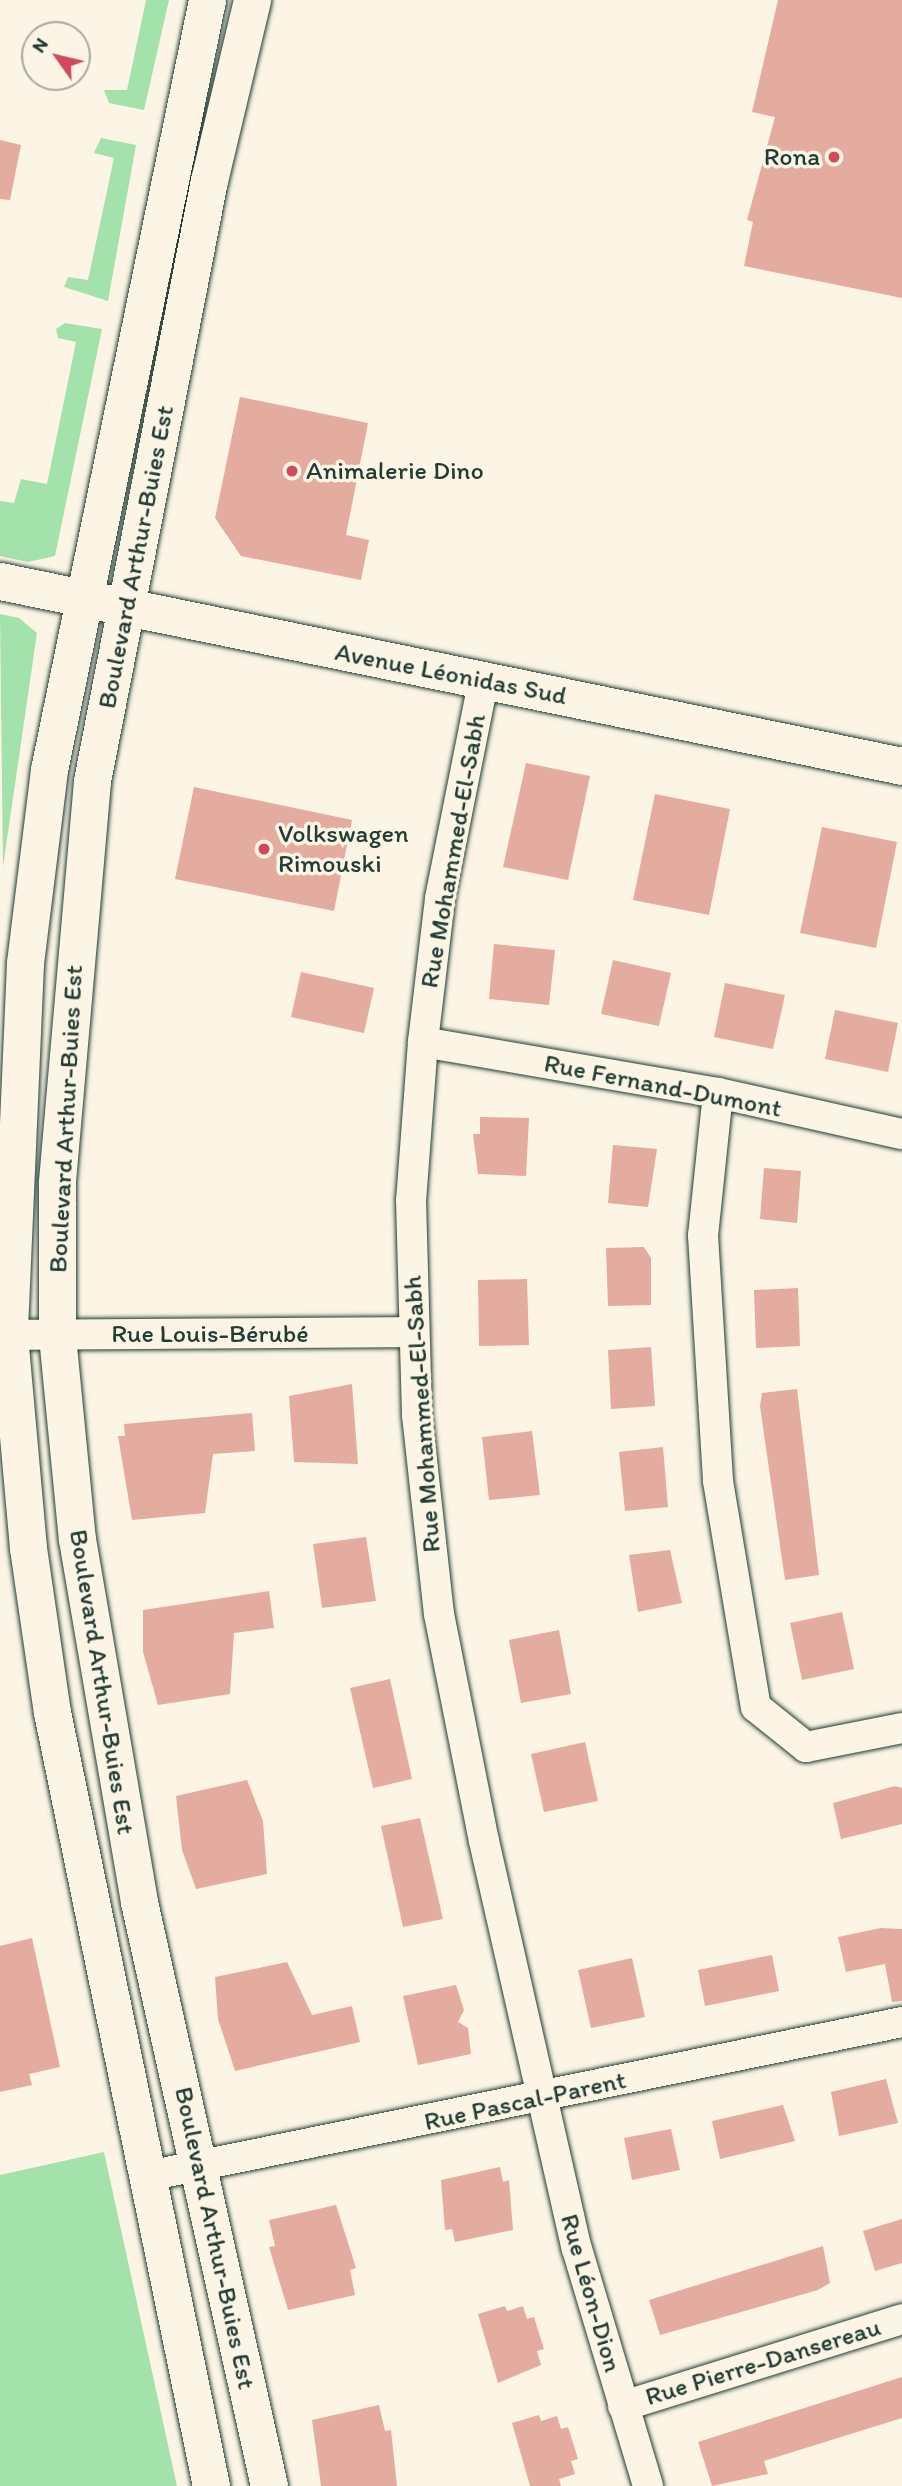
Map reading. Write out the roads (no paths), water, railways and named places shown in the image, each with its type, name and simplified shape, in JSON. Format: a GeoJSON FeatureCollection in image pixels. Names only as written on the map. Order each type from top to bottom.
{"type":"FeatureCollection","features":[{"type":"Feature","properties":{"kind":"street","name":"Boulevard Arthur-Buies Est"},"geometry":{"type":"LineString","coordinates":[[207,0],[49,770],[25,963],[9,1335],[27,1548],[52,1712],[211,2486]]}},
{"type":"Feature","properties":{"kind":"street","name":"Boulevard Arthur-Buies Est"},"geometry":{"type":"LineString","coordinates":[[252,0],[209,180],[92,781],[57,1183],[57,1336],[78,1539],[139,1902],[202,2169],[269,2486]]}},
{"type":"Feature","properties":{"kind":"street","name":"Avenue Léonidas Sud"},"geometry":{"type":"LineString","coordinates":[[0,581],[126,610],[902,766]]}},
{"type":"Feature","properties":{"kind":"street","name":"Rue Mohammed-El-Sabh"},"geometry":{"type":"LineString","coordinates":[[483,683],[440,899],[423,1042],[411,1200],[411,1332],[439,1614],[541,2098]]}},
{"type":"Feature","properties":{"kind":"street","name":"Rue Fernand-Dumont"},"geometry":{"type":"LineString","coordinates":[[423,1042],[718,1093],[902,1134]]}},
{"type":"Feature","properties":{"kind":"street"},"geometry":{"type":"LineString","coordinates":[[718,1093],[702,1234],[718,1481],[756,1707],[806,1747],[902,1728]]}},
{"type":"Feature","properties":{"kind":"street","name":"Rue Louis-Bérubé"},"geometry":{"type":"LineString","coordinates":[[9,1335],[411,1332]]}},
{"type":"Feature","properties":{"kind":"street","name":"Rue Pascal-Parent"},"geometry":{"type":"LineString","coordinates":[[148,2176],[202,2169],[902,2022]]}},
{"type":"Feature","properties":{"kind":"street","name":"Rue Léon-Dion"},"geometry":{"type":"LineString","coordinates":[[541,2098],[623,2406],[648,2486]]}},
{"type":"Feature","properties":{"kind":"street","name":"Rue Pierre-Dansereau"},"geometry":{"type":"LineString","coordinates":[[623,2406],[902,2319]]}},
{"type":"Feature","properties":{"kind":"place","name":"Rona"},"geometry":{"type":"Point","coordinates":[834,157]}},
{"type":"Feature","properties":{"kind":"place","name":"Animalerie Dino"},"geometry":{"type":"Point","coordinates":[292,471]}},
{"type":"Feature","properties":{"kind":"place","name":"Volkswagen Rimouski"},"geometry":{"type":"Point","coordinates":[264,849]}}]}
